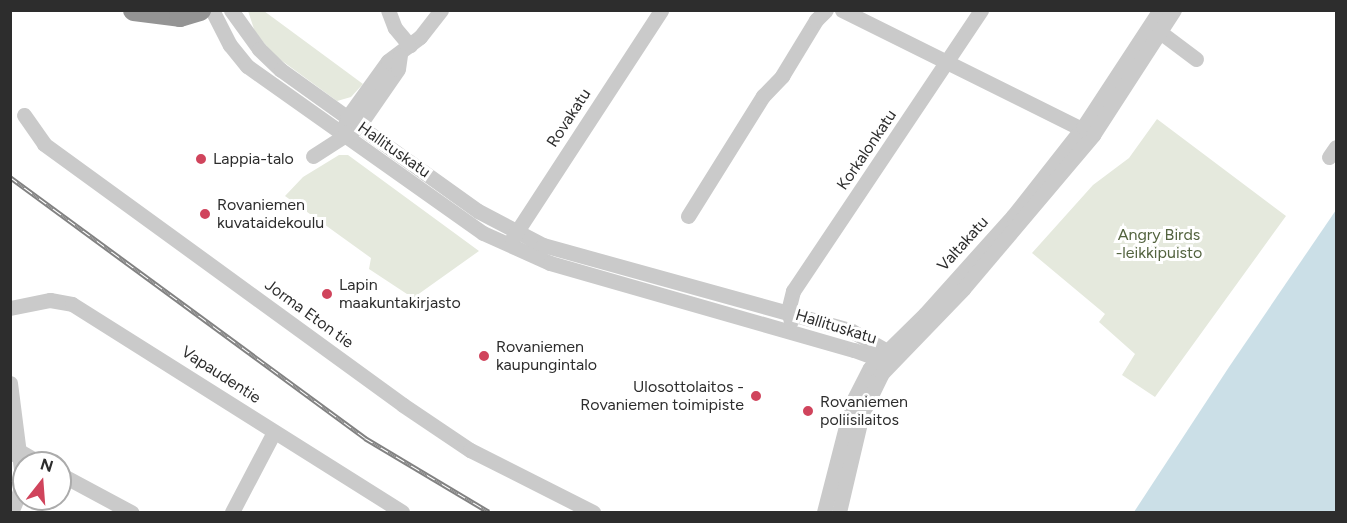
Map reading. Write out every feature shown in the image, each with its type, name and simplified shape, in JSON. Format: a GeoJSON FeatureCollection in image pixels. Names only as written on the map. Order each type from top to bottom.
{"type":"FeatureCollection","features":[{"type":"Feature","properties":{"kind":"highway"},"geometry":{"type":"LineString","coordinates":[[134,10],[180,16],[200,10]]}},
{"type":"Feature","properties":{"kind":"street","name":"Hallituskatu"},"geometry":{"type":"LineString","coordinates":[[212,10],[230,45],[247,66],[471,226],[508,246],[550,263],[884,357]]}},
{"type":"Feature","properties":{"kind":"street","name":"Hallituskatu"},"geometry":{"type":"LineString","coordinates":[[231,10],[270,60],[352,123],[478,211],[543,244],[666,281],[788,311],[850,330],[884,357]]}},
{"type":"Feature","properties":{"kind":"street"},"geometry":{"type":"LineString","coordinates":[[388,10],[405,51]]}},
{"type":"Feature","properties":{"kind":"street"},"geometry":{"type":"LineString","coordinates":[[313,156],[342,136],[398,69],[405,51],[441,10]]}},
{"type":"Feature","properties":{"kind":"street","name":"Rovakatu"},"geometry":{"type":"LineString","coordinates":[[508,246],[661,10]]}},
{"type":"Feature","properties":{"kind":"street"},"geometry":{"type":"LineString","coordinates":[[688,216],[763,96],[782,76],[816,20],[826,10]]}},
{"type":"Feature","properties":{"kind":"street"},"geometry":{"type":"LineString","coordinates":[[842,10],[1088,131]]}},
{"type":"Feature","properties":{"kind":"street","name":"Korkalonkatu"},"geometry":{"type":"LineString","coordinates":[[788,311],[793,291],[981,10]]}},
{"type":"Feature","properties":{"kind":"street","name":"Valtakatu"},"geometry":{"type":"LineString","coordinates":[[1088,131],[1160,10]]}},
{"type":"Feature","properties":{"kind":"street","name":"Valtakatu"},"geometry":{"type":"LineString","coordinates":[[824,513],[852,403],[884,357],[942,313],[1088,131],[1174,10]]}},
{"type":"Feature","properties":{"kind":"street"},"geometry":{"type":"LineString","coordinates":[[1160,32],[1196,59]]}},
{"type":"Feature","properties":{"kind":"street","name":"Jorma Eton tie"},"geometry":{"type":"LineString","coordinates":[[24,115],[44,144],[403,405],[470,450],[593,513]]}},
{"type":"Feature","properties":{"kind":"street"},"geometry":{"type":"LineString","coordinates":[[648,275],[652,292],[666,281]]}},
{"type":"Feature","properties":{"kind":"street","name":"Vapaudentie"},"geometry":{"type":"LineString","coordinates":[[10,308],[50,300],[72,304],[402,513]]}},
{"type":"Feature","properties":{"kind":"street"},"geometry":{"type":"LineString","coordinates":[[788,311],[796,334]]}},
{"type":"Feature","properties":{"kind":"street","name":"Valtakatu"},"geometry":{"type":"LineString","coordinates":[[839,513],[865,404],[884,357]]}},
{"type":"Feature","properties":{"kind":"street"},"geometry":{"type":"LineString","coordinates":[[10,383],[16,451]]}},
{"type":"Feature","properties":{"kind":"street"},"geometry":{"type":"LineString","coordinates":[[232,513],[274,432]]}},
{"type":"Feature","properties":{"kind":"street"},"geometry":{"type":"LineString","coordinates":[[72,481],[130,513]]}},
{"type":"Feature","properties":{"kind":"green space"},"geometry":{"type":"Polygon","coordinates":[[[248,11],[264,11],[363,84],[351,97],[337,101],[274,55],[255,32],[248,11]]]}},
{"type":"Feature","properties":{"kind":"green space","name":"Angry Birds -leikkipuisto"},"geometry":{"type":"Polygon","coordinates":[[[1157,119],[1286,216],[1155,397],[1122,375],[1135,354],[1099,322],[1105,314],[1032,253],[1093,185],[1129,158],[1157,119]]]}},
{"type":"Feature","properties":{"kind":"green space"},"geometry":{"type":"Polygon","coordinates":[[[339,155],[348,155],[479,251],[413,298],[369,269],[371,258],[285,196],[303,177],[339,155]]]}},
{"type":"Feature","properties":{"kind":"shaded area"},"geometry":{"type":"Polygon","coordinates":[[[1336,210],[1336,512],[1134,512],[1229,367],[1336,210]]]}},
{"type":"Feature","properties":{"kind":"railway"},"geometry":{"type":"LineString","coordinates":[[10,177],[365,438],[489,512]]}},
{"type":"Feature","properties":{"kind":"place","name":"Lappia-talo"},"geometry":{"type":"Point","coordinates":[201,159]}},
{"type":"Feature","properties":{"kind":"place","name":"Rovaniemen kuvataidekoulu"},"geometry":{"type":"Point","coordinates":[205,214]}},
{"type":"Feature","properties":{"kind":"place","name":"Lapin maakuntakirjasto"},"geometry":{"type":"Point","coordinates":[327,294]}},
{"type":"Feature","properties":{"kind":"place","name":"Rovaniemen kaupungintalo"},"geometry":{"type":"Point","coordinates":[484,356]}},
{"type":"Feature","properties":{"kind":"place","name":"Ulosottolaitos - Rovaniemen toimipiste"},"geometry":{"type":"Point","coordinates":[756,396]}},
{"type":"Feature","properties":{"kind":"place","name":"Rovaniemen poliisilaitos"},"geometry":{"type":"Point","coordinates":[808,411]}}]}
